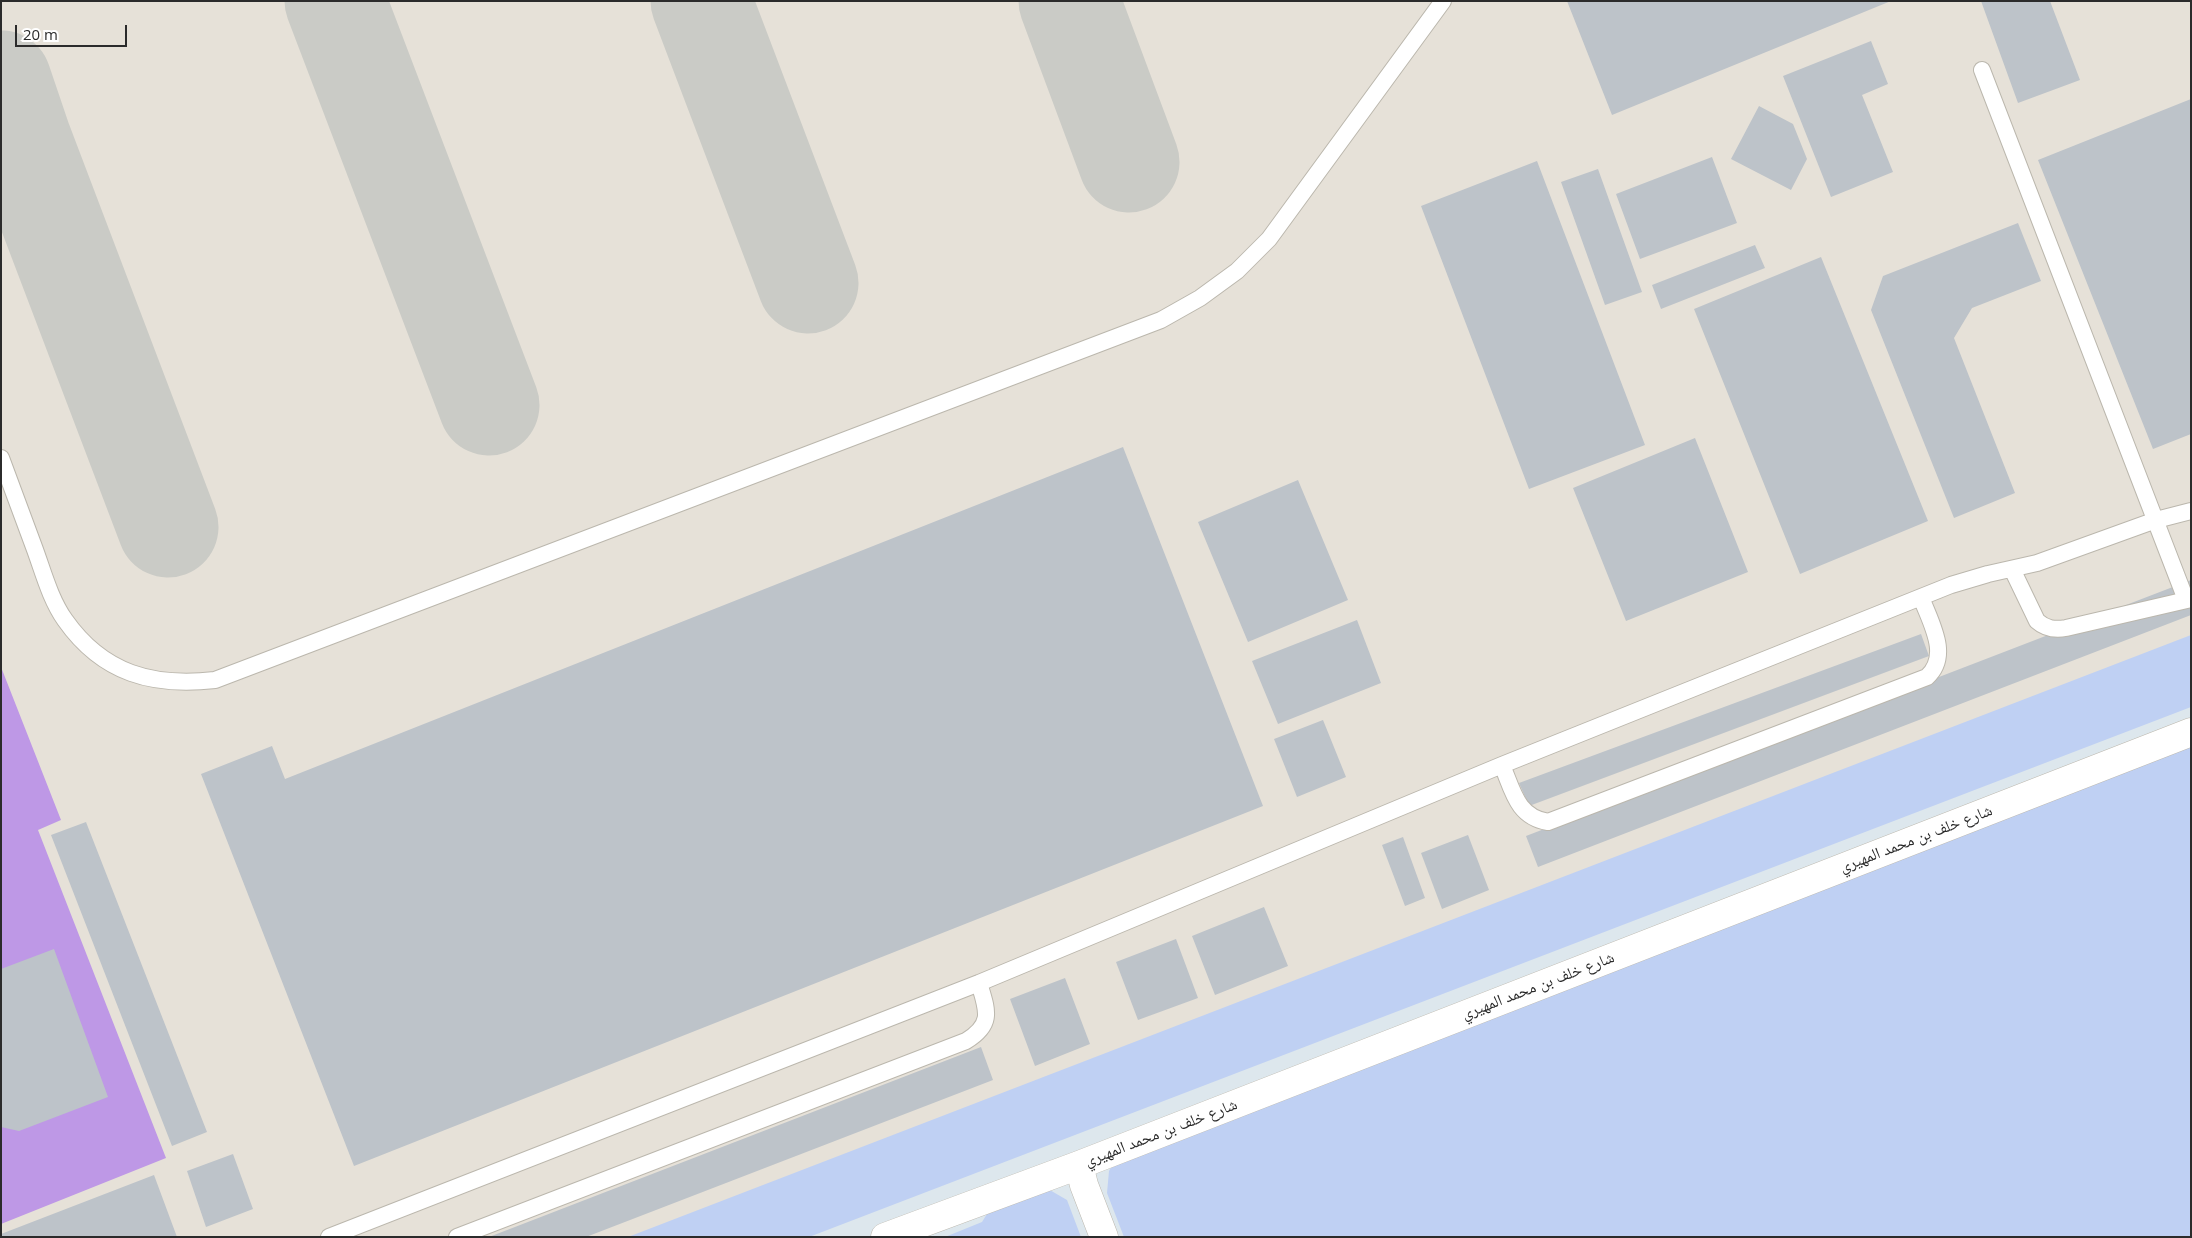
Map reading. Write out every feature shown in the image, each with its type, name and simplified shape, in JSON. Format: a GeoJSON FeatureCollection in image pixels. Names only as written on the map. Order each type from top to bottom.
{"type":"FeatureCollection","features":[{"type":"Feature","properties":{"kind":"street","name":"شارع خلف بن محمد المهيري"},"geometry":{"type":"LineString","coordinates":[[885,1237],[1079,1165],[2191,732]]}},
{"type":"Feature","properties":{"kind":"street"},"geometry":{"type":"LineString","coordinates":[[1079,1165],[1084,1185],[1104,1237]]}},
{"type":"Feature","properties":{"kind":"lane"},"geometry":{"type":"LineString","coordinates":[[1,458],[51,594],[65,619],[82,642],[105,660],[122,669],[158,681],[187,683],[215,680],[1161,320],[1200,298],[1237,270],[1269,238],[1443,1]]}},
{"type":"Feature","properties":{"kind":"lane"},"geometry":{"type":"LineString","coordinates":[[1982,70],[2188,599],[2066,628],[2051,629],[2037,621],[2012,569]]}},
{"type":"Feature","properties":{"kind":"lane"},"geometry":{"type":"LineString","coordinates":[[328,1237],[979,983],[1502,765],[1921,597],[1982,576],[2043,561],[2156,520],[2191,511]]}},
{"type":"Feature","properties":{"kind":"lane"},"geometry":{"type":"LineString","coordinates":[[1502,765],[1521,808],[1528,816],[1548,822],[1927,677],[1935,669],[1939,659],[1940,647],[1921,597]]}},
{"type":"Feature","properties":{"kind":"lane"},"geometry":{"type":"LineString","coordinates":[[457,1237],[966,1041],[983,1028],[987,1017],[979,983]]}},
{"type":"Feature","properties":{"kind":"shaded area"},"geometry":{"type":"Polygon","coordinates":[[[1,1],[2191,1],[2191,637],[631,1237],[1,1237],[1,1]]]}},
{"type":"Feature","properties":{"kind":"shaded area"},"geometry":{"type":"Polygon","coordinates":[[[1,667],[61,820],[38,830],[166,1158],[1,1224],[1,667]]]}},
{"type":"Feature","properties":{"kind":"sand"},"geometry":{"type":"Polygon","coordinates":[[[2191,635],[2191,707],[809,1237],[628,1237],[2191,635]]]}},
{"type":"Feature","properties":{"kind":"sand"},"geometry":{"type":"Polygon","coordinates":[[[2191,739],[2191,1237],[1124,1237],[1107,1193],[1109,1171],[1122,1149],[2191,739]]]}},
{"type":"Feature","properties":{"kind":"sand"},"geometry":{"type":"Polygon","coordinates":[[[1048,1189],[1067,1200],[1081,1237],[945,1237],[982,1222],[995,1201],[1048,1189]]]}},
{"type":"Feature","properties":{"kind":"building"},"geometry":{"type":"Polygon","coordinates":[[[1567,1],[1891,1],[1612,115],[1567,1]]]}},
{"type":"Feature","properties":{"kind":"building"},"geometry":{"type":"Polygon","coordinates":[[[1981,1],[2050,1],[2080,80],[2018,103],[1981,1]]]}},
{"type":"Feature","properties":{"kind":"building"},"geometry":{"type":"Polygon","coordinates":[[[1871,41],[1888,84],[1862,95],[1893,172],[1831,197],[1783,76],[1871,41]]]}},
{"type":"Feature","properties":{"kind":"building"},"geometry":{"type":"Polygon","coordinates":[[[2191,99],[2191,434],[2153,449],[2038,160],[2191,99]]]}},
{"type":"Feature","properties":{"kind":"building"},"geometry":{"type":"Polygon","coordinates":[[[1759,106],[1793,124],[1807,159],[1791,190],[1731,159],[1759,106]]]}},
{"type":"Feature","properties":{"kind":"building"},"geometry":{"type":"Polygon","coordinates":[[[1712,157],[1737,223],[1640,259],[1616,194],[1712,157]]]}},
{"type":"Feature","properties":{"kind":"building"},"geometry":{"type":"Polygon","coordinates":[[[1537,161],[1645,445],[1529,489],[1421,206],[1537,161]]]}},
{"type":"Feature","properties":{"kind":"building"},"geometry":{"type":"Polygon","coordinates":[[[1598,169],[1642,292],[1605,305],[1561,182],[1598,169]]]}},
{"type":"Feature","properties":{"kind":"building"},"geometry":{"type":"Polygon","coordinates":[[[2018,223],[2041,281],[1972,308],[1954,338],[2015,493],[1954,518],[1871,310],[1883,276],[2018,223]]]}},
{"type":"Feature","properties":{"kind":"building"},"geometry":{"type":"Polygon","coordinates":[[[1755,245],[1765,268],[1661,309],[1652,285],[1755,245]]]}},
{"type":"Feature","properties":{"kind":"building"},"geometry":{"type":"Polygon","coordinates":[[[1821,257],[1928,521],[1800,574],[1694,309],[1821,257]]]}},
{"type":"Feature","properties":{"kind":"building"},"geometry":{"type":"Polygon","coordinates":[[[1695,438],[1748,572],[1626,621],[1573,488],[1695,438]]]}},
{"type":"Feature","properties":{"kind":"building"},"geometry":{"type":"Polygon","coordinates":[[[1123,447],[1263,806],[354,1166],[201,774],[272,746],[285,779],[1123,447]]]}},
{"type":"Feature","properties":{"kind":"building"},"geometry":{"type":"Polygon","coordinates":[[[1298,480],[1348,600],[1248,642],[1198,522],[1298,480]]]}},
{"type":"Feature","properties":{"kind":"building"},"geometry":{"type":"Polygon","coordinates":[[[2191,580],[2191,615],[1538,867],[1526,836],[2191,580]]]}},
{"type":"Feature","properties":{"kind":"building"},"geometry":{"type":"Polygon","coordinates":[[[1357,620],[1381,683],[1278,724],[1252,661],[1357,620]]]}},
{"type":"Feature","properties":{"kind":"building"},"geometry":{"type":"Polygon","coordinates":[[[1921,634],[1929,656],[1529,806],[1519,783],[1921,634]]]}},
{"type":"Feature","properties":{"kind":"building"},"geometry":{"type":"Polygon","coordinates":[[[1323,720],[1346,777],[1297,797],[1274,739],[1323,720]]]}},
{"type":"Feature","properties":{"kind":"building"},"geometry":{"type":"Polygon","coordinates":[[[86,822],[207,1132],[172,1146],[51,835],[86,822]]]}},
{"type":"Feature","properties":{"kind":"building"},"geometry":{"type":"Polygon","coordinates":[[[1468,835],[1489,890],[1442,909],[1421,853],[1468,835]]]}},
{"type":"Feature","properties":{"kind":"building"},"geometry":{"type":"Polygon","coordinates":[[[1403,837],[1425,898],[1405,906],[1382,845],[1403,837]]]}},
{"type":"Feature","properties":{"kind":"building"},"geometry":{"type":"Polygon","coordinates":[[[1264,907],[1288,966],[1215,995],[1192,936],[1264,907]]]}},
{"type":"Feature","properties":{"kind":"building"},"geometry":{"type":"Polygon","coordinates":[[[1176,939],[1198,998],[1138,1020],[1116,962],[1176,939]]]}},
{"type":"Feature","properties":{"kind":"building"},"geometry":{"type":"Polygon","coordinates":[[[54,949],[108,1097],[19,1131],[1,1127],[1,969],[54,949]]]}},
{"type":"Feature","properties":{"kind":"building"},"geometry":{"type":"Polygon","coordinates":[[[1065,978],[1090,1044],[1035,1066],[1010,999],[1065,978]]]}},
{"type":"Feature","properties":{"kind":"building"},"geometry":{"type":"Polygon","coordinates":[[[981,1047],[993,1080],[586,1237],[489,1237],[981,1047]]]}},
{"type":"Feature","properties":{"kind":"building"},"geometry":{"type":"Polygon","coordinates":[[[233,1154],[253,1209],[206,1227],[187,1171],[233,1154]]]}},
{"type":"Feature","properties":{"kind":"building"},"geometry":{"type":"Polygon","coordinates":[[[154,1175],[177,1237],[1,1237],[1,1234],[154,1175]]]}},
{"type":"Feature","properties":{"kind":"taxiway"},"geometry":{"type":"LineString","coordinates":[[335,1],[489,405]]}},
{"type":"Feature","properties":{"kind":"taxiway"},"geometry":{"type":"LineString","coordinates":[[701,1],[808,283]]}},
{"type":"Feature","properties":{"kind":"taxiway"},"geometry":{"type":"LineString","coordinates":[[1069,1],[1129,162]]}},
{"type":"Feature","properties":{"kind":"taxiway"},"geometry":{"type":"LineString","coordinates":[[1,81],[21,140],[168,527]]}}]}
